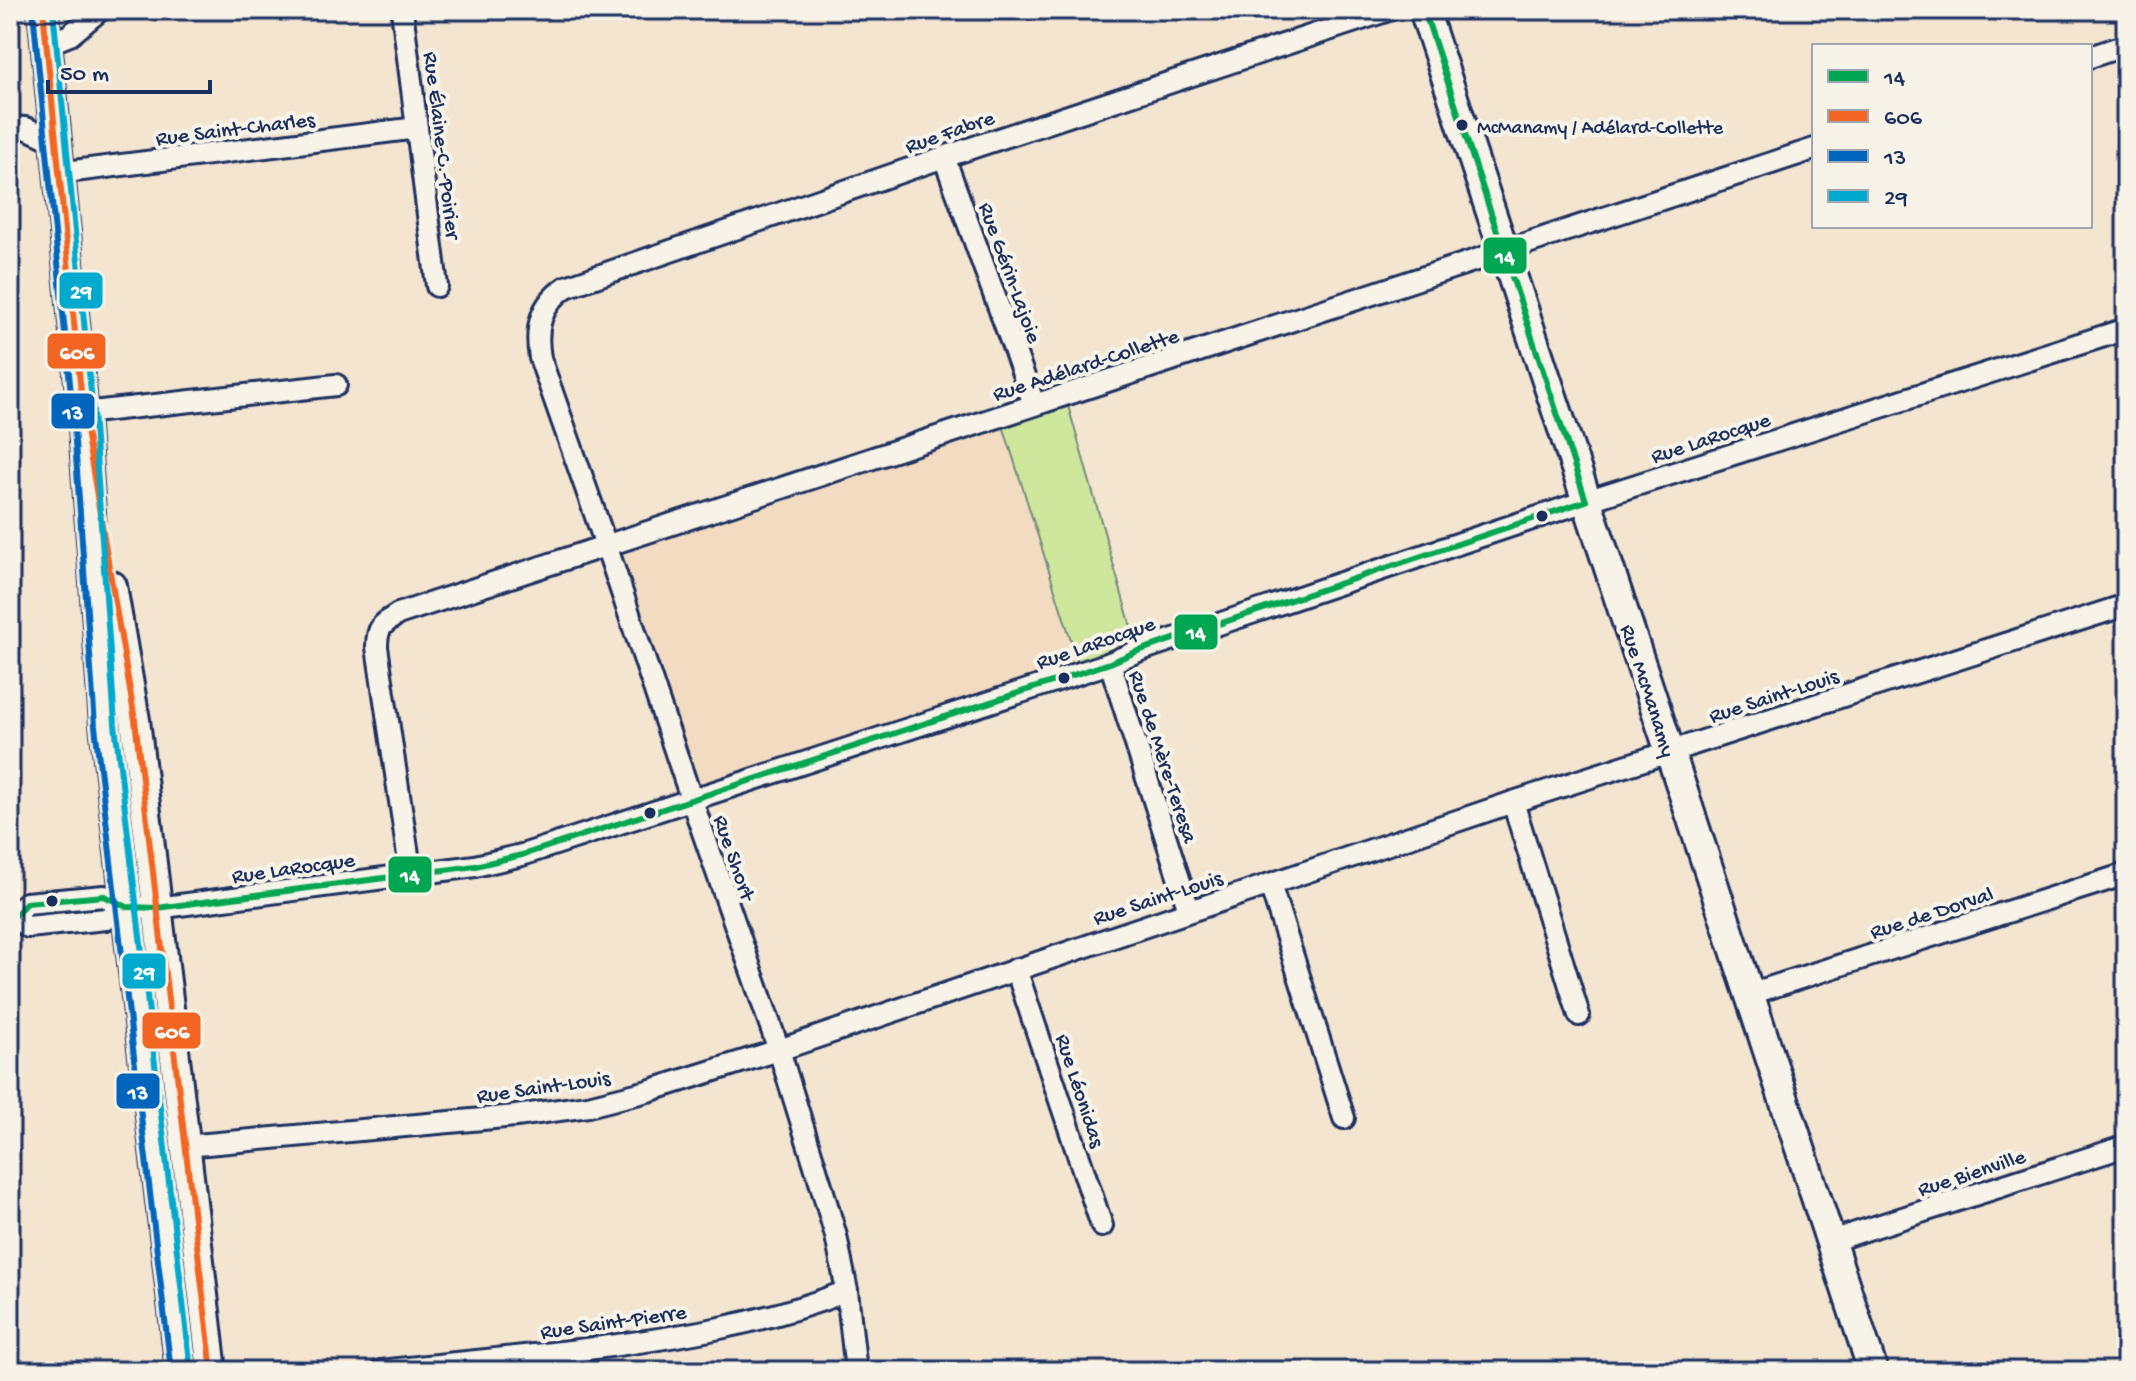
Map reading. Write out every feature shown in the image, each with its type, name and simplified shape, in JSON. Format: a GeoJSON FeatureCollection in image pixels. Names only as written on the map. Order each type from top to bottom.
{"type":"FeatureCollection","features":[{"type":"Feature","properties":{"kind":"main road"},"geometry":{"type":"LineString","coordinates":[[43,10],[83,413],[105,725],[181,1371]]}},
{"type":"Feature","properties":{"kind":"main road","name":"Rue McManamy"},"geometry":{"type":"LineString","coordinates":[[1424,10],[1873,1371]]}},
{"type":"Feature","properties":{"kind":"main road"},"geometry":{"type":"LineString","coordinates":[[83,413],[135,720],[212,1371]]}},
{"type":"Feature","properties":{"kind":"street"},"geometry":{"type":"LineString","coordinates":[[47,44],[70,35],[100,10]]}},
{"type":"Feature","properties":{"kind":"street","name":"Rue Élaine-C.-Poirier"},"geometry":{"type":"LineString","coordinates":[[402,10],[437,286]]}},
{"type":"Feature","properties":{"kind":"street","name":"Rue Fabre"},"geometry":{"type":"LineString","coordinates":[[541,319],[552,297],[566,287],[944,157],[1389,10]]}},
{"type":"Feature","properties":{"kind":"street"},"geometry":{"type":"LineString","coordinates":[[2092,56],[2126,45]]}},
{"type":"Feature","properties":{"kind":"street"},"geometry":{"type":"LineString","coordinates":[[10,127],[26,128],[56,142]]}},
{"type":"Feature","properties":{"kind":"street","name":"Rue Saint-Charles"},"geometry":{"type":"LineString","coordinates":[[58,173],[417,128]]}},
{"type":"Feature","properties":{"kind":"street","name":"Rue Adélard-Collette"},"geometry":{"type":"LineString","coordinates":[[411,875],[377,647],[377,632],[398,614],[1812,150]]}},
{"type":"Feature","properties":{"kind":"street","name":"Rue Gérin-Lajoie"},"geometry":{"type":"LineString","coordinates":[[944,157],[1034,404]]}},
{"type":"Feature","properties":{"kind":"street","name":"Rue Short"},"geometry":{"type":"LineString","coordinates":[[541,319],[537,343],[540,358],[779,1050],[836,1236],[847,1291],[856,1371]]}},
{"type":"Feature","properties":{"kind":"street","name":"Rue LaRocque"},"geometry":{"type":"LineString","coordinates":[[12,917],[26,903],[104,896],[127,907],[157,908],[475,866],[522,855],[1110,663],[1586,501],[2126,329]]}},
{"type":"Feature","properties":{"kind":"street"},"geometry":{"type":"LineString","coordinates":[[83,413],[336,385]]}},
{"type":"Feature","properties":{"kind":"street","name":"Rue Saint-Louis"},"geometry":{"type":"LineString","coordinates":[[185,1146],[516,1116],[588,1106],[648,1091],[779,1050],[1513,802],[2126,605]]}},
{"type":"Feature","properties":{"kind":"street","name":"Rue de Mère-Teresa"},"geometry":{"type":"LineString","coordinates":[[1110,663],[1189,910]]}},
{"type":"Feature","properties":{"kind":"street"},"geometry":{"type":"LineString","coordinates":[[1513,802],[1579,1015]]}},
{"type":"Feature","properties":{"kind":"street","name":"Rue de Dorval"},"geometry":{"type":"LineString","coordinates":[[1750,994],[2126,874]]}},
{"type":"Feature","properties":{"kind":"street"},"geometry":{"type":"LineString","coordinates":[[1270,884],[1344,1118]]}},
{"type":"Feature","properties":{"kind":"street","name":"Rue Léonidas"},"geometry":{"type":"LineString","coordinates":[[1016,969],[1102,1226]]}},
{"type":"Feature","properties":{"kind":"street","name":"Rue Bienville"},"geometry":{"type":"LineString","coordinates":[[1831,1241],[2126,1146]]}},
{"type":"Feature","properties":{"kind":"street","name":"Rue Saint-Pierre"},"geometry":{"type":"LineString","coordinates":[[381,1371],[566,1361],[757,1321],[847,1291]]}},
{"type":"Feature","properties":{"kind":"shaded area"},"geometry":{"type":"Polygon","coordinates":[[[1000,416],[1081,672],[691,798],[606,545],[1000,416]]]}},
{"type":"Feature","properties":{"kind":"green space"},"geometry":{"type":"Polygon","coordinates":[[[1065,395],[1138,651],[1081,672],[1000,416],[1065,395]]]}},
{"type":"Feature","properties":{"kind":"transit line","name":"606"},"geometry":{"type":"LineString","coordinates":[[43,10],[83,413],[135,720],[212,1371]]}},
{"type":"Feature","properties":{"kind":"transit line","name":"29"},"geometry":{"type":"LineString","coordinates":[[53,10],[93,412],[115,724],[191,1370]]}},
{"type":"Feature","properties":{"kind":"transit line","name":"14"},"geometry":{"type":"LineString","coordinates":[[1424,10],[1586,501]]}},
{"type":"Feature","properties":{"kind":"transit line","name":"13"},"geometry":{"type":"LineString","coordinates":[[33,11],[73,414],[95,726],[171,1371]]}},
{"type":"Feature","properties":{"kind":"transit line","name":"14"},"geometry":{"type":"LineString","coordinates":[[10,918],[26,903],[104,896],[127,907],[157,908],[475,866],[522,855],[1110,663],[1586,501]]}},
{"type":"Feature","properties":{"kind":"place","name":"McManamy / Adélard-Collette"},"geometry":{"type":"Point","coordinates":[1462,125]}}]}
